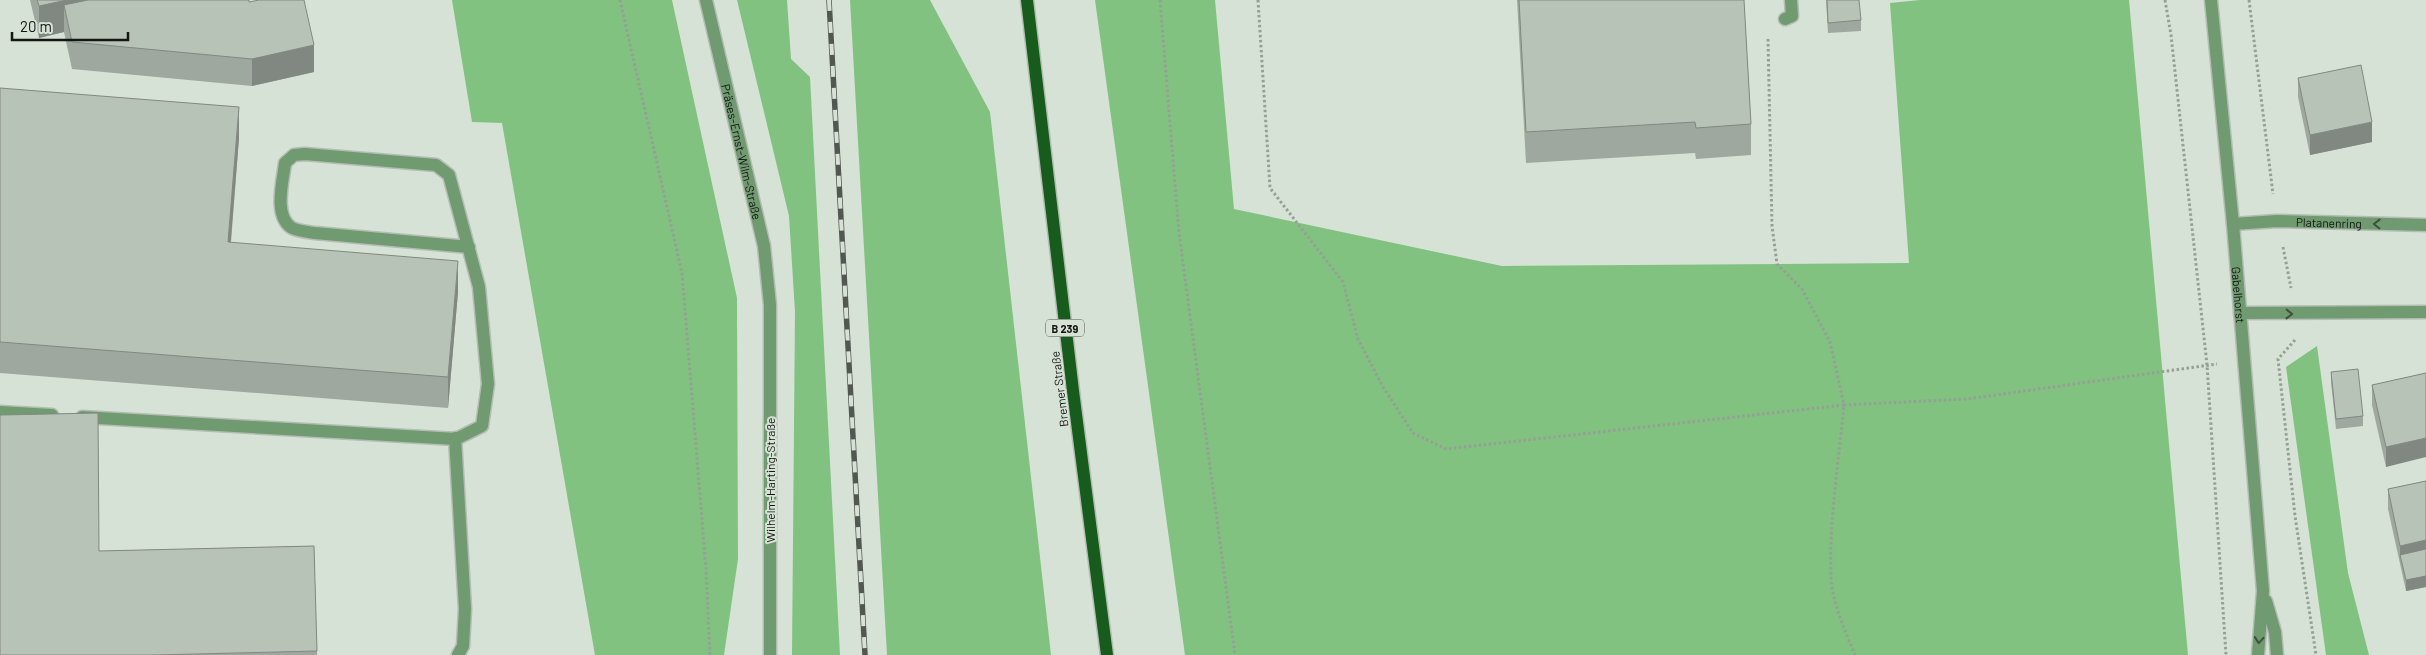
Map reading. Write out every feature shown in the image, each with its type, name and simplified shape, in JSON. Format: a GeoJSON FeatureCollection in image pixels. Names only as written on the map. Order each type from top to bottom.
{"type":"FeatureCollection","features":[{"type":"Feature","properties":{"kind":"main road","name":"Bremer Straße"},"geometry":{"type":"LineString","coordinates":[[1027,0],[1073,392],[1107,655]]}},
{"type":"Feature","properties":{"kind":"street","name":"Präses-Ernst-Wilm-Straße"},"geometry":{"type":"LineString","coordinates":[[706,0],[764,246],[770,305]]}},
{"type":"Feature","properties":{"kind":"street"},"geometry":{"type":"LineString","coordinates":[[1785,19],[1792,16],[1791,0]]}},
{"type":"Feature","properties":{"kind":"street","name":"Gabelhorst"},"geometry":{"type":"LineString","coordinates":[[2211,0],[2233,224],[2264,591],[2275,632],[2277,655]]}},
{"type":"Feature","properties":{"kind":"street"},"geometry":{"type":"LineString","coordinates":[[0,412],[455,438],[482,426],[488,384],[479,287],[469,247],[449,175],[436,165],[305,154],[294,155],[285,163],[281,205],[283,220],[292,228],[315,233],[469,247]]}},
{"type":"Feature","properties":{"kind":"street","name":"Platanenring"},"geometry":{"type":"LineString","coordinates":[[2233,224],[2277,221],[2426,225]]}},
{"type":"Feature","properties":{"kind":"street","name":"Wilhelm-Harting-Straße"},"geometry":{"type":"LineString","coordinates":[[770,305],[770,655]]}},
{"type":"Feature","properties":{"kind":"street"},"geometry":{"type":"LineString","coordinates":[[2240,313],[2426,312]]}},
{"type":"Feature","properties":{"kind":"street"},"geometry":{"type":"LineString","coordinates":[[455,438],[465,609],[463,646],[458,655]]}},
{"type":"Feature","properties":{"kind":"street","name":"Gabelhorst"},"geometry":{"type":"LineString","coordinates":[[2258,655],[2264,591]]}},
{"type":"Feature","properties":{"kind":"path"},"geometry":{"type":"LineString","coordinates":[[620,0],[682,273],[706,569],[710,655]]}},
{"type":"Feature","properties":{"kind":"path"},"geometry":{"type":"LineString","coordinates":[[1160,0],[1179,233],[1235,655]]}},
{"type":"Feature","properties":{"kind":"path"},"geometry":{"type":"LineString","coordinates":[[1258,0],[1270,188],[1343,282],[1358,339],[1383,387],[1414,433],[1446,449],[1844,405],[1967,399],[2243,360]]}},
{"type":"Feature","properties":{"kind":"path"},"geometry":{"type":"LineString","coordinates":[[2166,0],[2206,365],[2226,655]]}},
{"type":"Feature","properties":{"kind":"path"},"geometry":{"type":"LineString","coordinates":[[1785,19],[1768,39],[1772,226],[1777,264],[1802,289],[1830,342],[1844,405],[1835,497],[1831,576],[1841,620],[1855,655]]}},
{"type":"Feature","properties":{"kind":"green space"},"geometry":{"type":"Polygon","coordinates":[[[452,0],[672,0],[737,298],[738,559],[724,655],[595,655],[502,123],[472,122],[452,0]]]}},
{"type":"Feature","properties":{"kind":"green space"},"geometry":{"type":"Polygon","coordinates":[[[737,0],[787,0],[791,59],[810,77],[840,655],[792,655],[795,312],[789,216],[737,0]]]}},
{"type":"Feature","properties":{"kind":"green space"},"geometry":{"type":"Polygon","coordinates":[[[850,0],[930,0],[990,112],[1051,655],[887,655],[850,0]]]}},
{"type":"Feature","properties":{"kind":"green space"},"geometry":{"type":"Polygon","coordinates":[[[1095,0],[1215,0],[1234,209],[1502,266],[1909,263],[1890,3],[1920,0],[2129,0],[2188,655],[1185,655],[1095,0]]]}},
{"type":"Feature","properties":{"kind":"green space"},"geometry":{"type":"Polygon","coordinates":[[[2317,346],[2348,573],[2369,655],[2326,655],[2286,367],[2317,346]]]}},
{"type":"Feature","properties":{"kind":"building"},"geometry":{"type":"Polygon","coordinates":[[[37,0],[67,0],[39,6],[37,0]]]}},
{"type":"Feature","properties":{"kind":"building"},"geometry":{"type":"Polygon","coordinates":[[[88,0],[249,0],[249,2],[259,0],[304,0],[314,45],[252,59],[72,42],[64,5],[88,0]]]}},
{"type":"Feature","properties":{"kind":"building"},"geometry":{"type":"Polygon","coordinates":[[[1519,0],[1744,0],[1751,124],[1696,128],[1695,122],[1526,132],[1519,0]]]}},
{"type":"Feature","properties":{"kind":"building"},"geometry":{"type":"Polygon","coordinates":[[[1827,0],[1859,0],[1861,20],[1828,23],[1827,0]]]}},
{"type":"Feature","properties":{"kind":"building"},"geometry":{"type":"Polygon","coordinates":[[[2361,65],[2372,122],[2310,135],[2298,78],[2361,65]]]}},
{"type":"Feature","properties":{"kind":"building"},"geometry":{"type":"Polygon","coordinates":[[[0,88],[239,107],[228,242],[458,261],[448,377],[0,342],[0,88]]]}},
{"type":"Feature","properties":{"kind":"building"},"geometry":{"type":"Polygon","coordinates":[[[2358,369],[2363,416],[2336,419],[2331,372],[2358,369]]]}},
{"type":"Feature","properties":{"kind":"building"},"geometry":{"type":"Polygon","coordinates":[[[2426,373],[2426,438],[2386,447],[2372,385],[2426,373]]]}},
{"type":"Feature","properties":{"kind":"building"},"geometry":{"type":"Polygon","coordinates":[[[98,413],[99,551],[314,546],[317,651],[155,655],[0,655],[0,415],[98,413]]]}},
{"type":"Feature","properties":{"kind":"building"},"geometry":{"type":"Polygon","coordinates":[[[2426,481],[2426,540],[2400,546],[2388,489],[2426,481]]]}},
{"type":"Feature","properties":{"kind":"building"},"geometry":{"type":"Polygon","coordinates":[[[2426,549],[2426,576],[2406,580],[2400,555],[2426,549]]]}},
{"type":"Feature","properties":{"kind":"railway"},"geometry":{"type":"LineString","coordinates":[[829,0],[865,655]]}}]}
